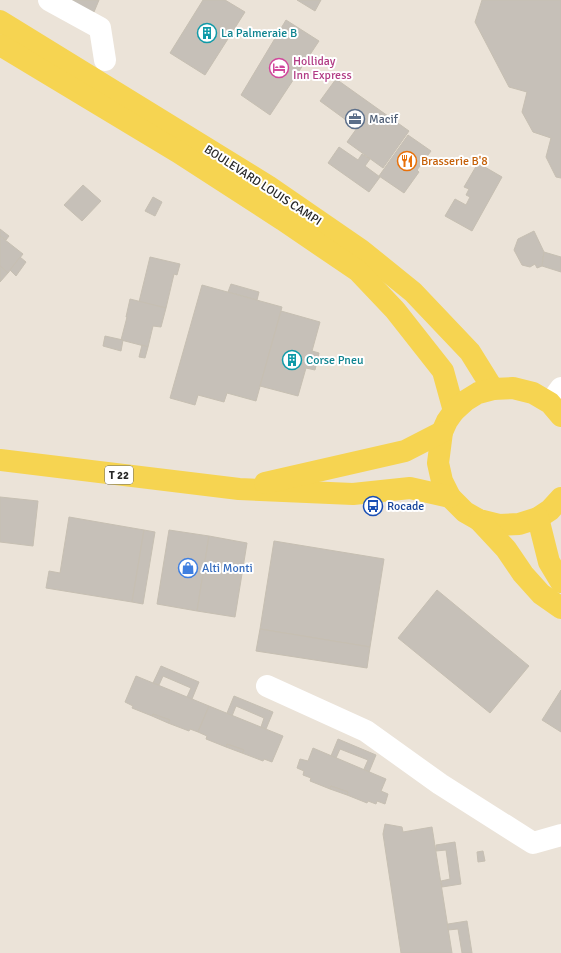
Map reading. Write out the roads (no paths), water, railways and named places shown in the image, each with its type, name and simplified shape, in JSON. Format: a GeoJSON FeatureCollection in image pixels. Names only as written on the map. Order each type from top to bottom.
{"type":"FeatureCollection","features":[{"type":"Feature","properties":{"kind":"main road","name":"BOULEVARD LOUIS CAMPI"},"geometry":{"type":"LineString","coordinates":[[0,20],[268,186],[361,250],[413,292],[434,313],[470,352],[493,388]]}},
{"type":"Feature","properties":{"kind":"main road","name":"BOULEVARD LOUIS CAMPI"},"geometry":{"type":"LineString","coordinates":[[0,45],[178,152],[284,220],[358,271],[395,310],[443,371],[454,411]]}},
{"type":"Feature","properties":{"kind":"main road"},"geometry":{"type":"LineString","coordinates":[[557,402],[533,393],[513,388],[493,388],[478,393],[465,401],[454,411],[447,421],[442,432],[438,463],[442,481],[450,497],[465,512],[478,520],[506,549],[523,574],[540,594],[561,608]]}},
{"type":"Feature","properties":{"kind":"main road","name":"T 22"},"geometry":{"type":"LineString","coordinates":[[239,489],[405,450],[442,432]]}},
{"type":"Feature","properties":{"kind":"main road","name":"T 22"},"geometry":{"type":"LineString","coordinates":[[0,460],[239,489],[353,494],[410,488],[450,497]]}},
{"type":"Feature","properties":{"kind":"main road"},"geometry":{"type":"LineString","coordinates":[[478,520],[499,525],[519,524],[538,518],[550,510],[561,499]]}},
{"type":"Feature","properties":{"kind":"main road"},"geometry":{"type":"LineString","coordinates":[[538,518],[549,562],[561,582]]}},
{"type":"Feature","properties":{"kind":"lane"},"geometry":{"type":"LineString","coordinates":[[49,0],[100,28],[105,60]]}},
{"type":"Feature","properties":{"kind":"lane"},"geometry":{"type":"LineString","coordinates":[[267,686],[366,731],[440,784],[533,843],[561,835]]}},
{"type":"Feature","properties":{"kind":"place","name":"La Palmeraie B"},"geometry":{"type":"Point","coordinates":[207,33]}},
{"type":"Feature","properties":{"kind":"place","name":"Holliday Inn Express"},"geometry":{"type":"Point","coordinates":[279,68]}},
{"type":"Feature","properties":{"kind":"place","name":"Macif"},"geometry":{"type":"Point","coordinates":[355,119]}},
{"type":"Feature","properties":{"kind":"place","name":"Brasserie B'8"},"geometry":{"type":"Point","coordinates":[407,161]}},
{"type":"Feature","properties":{"kind":"place","name":"Corse Pneu"},"geometry":{"type":"Point","coordinates":[292,360]}},
{"type":"Feature","properties":{"kind":"place","name":"Rocade"},"geometry":{"type":"Point","coordinates":[373,506]}},
{"type":"Feature","properties":{"kind":"place","name":"Alti Monti"},"geometry":{"type":"Point","coordinates":[188,568]}}]}
